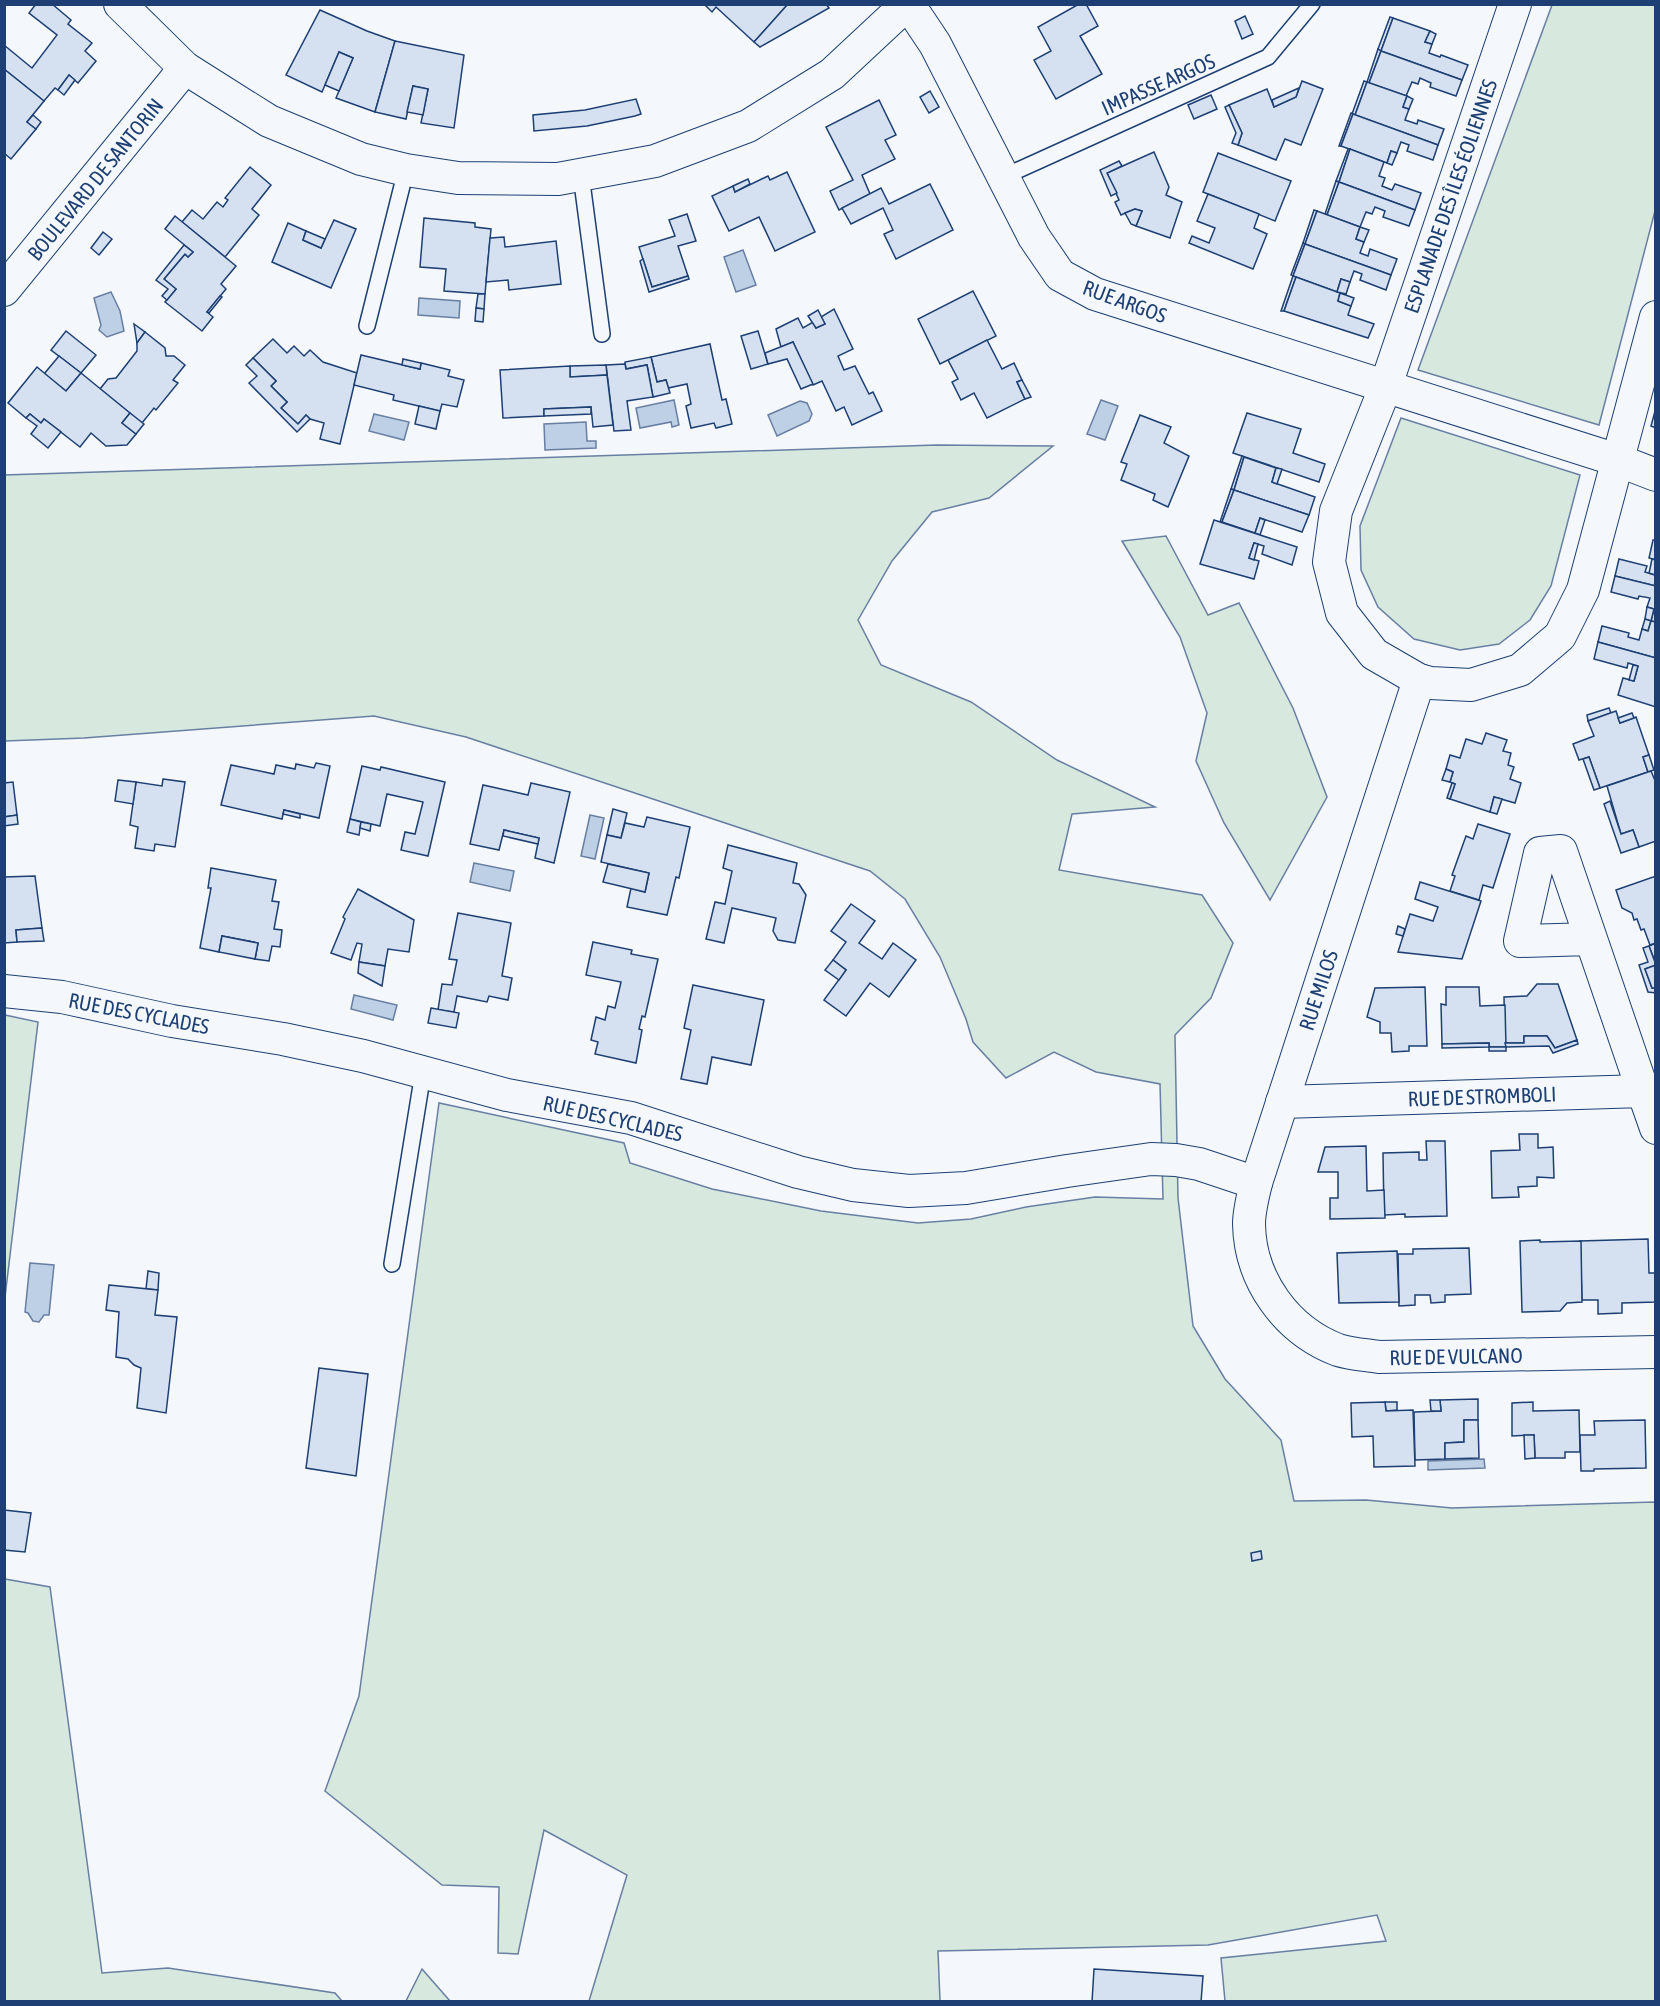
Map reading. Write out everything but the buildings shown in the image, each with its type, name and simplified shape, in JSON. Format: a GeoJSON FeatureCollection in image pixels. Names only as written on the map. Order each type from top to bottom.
{"type":"FeatureCollection","features":[{"type":"Feature","properties":{"kind":"street"},"geometry":{"type":"LineString","coordinates":[[120,4],[185,68],[269,121],[361,159],[406,170],[458,178],[558,179],[656,161],[748,126],[832,74],[905,5]]}},
{"type":"Feature","properties":{"kind":"street","name":"ESPLANADE DES ÎLES ÉOLIENNES"},"geometry":{"type":"LineString","coordinates":[[1515,4],[1385,388],[1336,511],[1329,562],[1341,613],[1374,654],[1419,680],[1430,683],[1471,685],[1520,670],[1560,636],[1583,590],[1656,317]]}},
{"type":"Feature","properties":{"kind":"street","name":"RUE ARGOS"},"geometry":{"type":"LineString","coordinates":[[905,5],[917,17],[936,44],[1034,237],[1060,275],[1095,294],[1385,388]]}},
{"type":"Feature","properties":{"kind":"street","name":"BOULEVARD DE SANTORIN"},"geometry":{"type":"LineString","coordinates":[[4,290],[185,68]]}},
{"type":"Feature","properties":{"kind":"street"},"geometry":{"type":"LineString","coordinates":[[1385,388],[1617,460],[1656,475]]}},
{"type":"Feature","properties":{"kind":"street","name":"RUE MILOS"},"geometry":{"type":"LineString","coordinates":[[1274,1301],[1255,1264],[1249,1224],[1256,1183],[1419,680]]}},
{"type":"Feature","properties":{"kind":"street"},"geometry":{"type":"LineString","coordinates":[[1590,939],[1656,1128]]}},
{"type":"Feature","properties":{"kind":"street","name":"RUE DES CYCLADES"},"geometry":{"type":"LineString","coordinates":[[4,991],[62,998],[363,1056],[507,1095],[631,1118],[787,1168],[853,1185],[909,1191],[966,1188],[1151,1159],[1199,1164],[1256,1183]]}},
{"type":"Feature","properties":{"kind":"street","name":"RUE DE STROMBOLI"},"geometry":{"type":"LineString","coordinates":[[1282,1101],[1643,1091]]}},
{"type":"Feature","properties":{"kind":"street","name":"RUE DE VULCANO"},"geometry":{"type":"LineString","coordinates":[[1274,1301],[1302,1331],[1339,1350],[1379,1357],[1656,1352]]}},
{"type":"Feature","properties":{"kind":"lane","name":"IMPASSE ARGOS"},"geometry":{"type":"LineString","coordinates":[[1003,177],[1268,57],[1312,4]]}},
{"type":"Feature","properties":{"kind":"lane"},"geometry":{"type":"LineString","coordinates":[[367,326],[406,170]]}},
{"type":"Feature","properties":{"kind":"lane"},"geometry":{"type":"LineString","coordinates":[[581,175],[602,334]]}},
{"type":"Feature","properties":{"kind":"lane"},"geometry":{"type":"LineString","coordinates":[[392,1264],[423,1073]]}},
{"type":"Feature","properties":{"kind":"shaded area"},"geometry":{"type":"Polygon","coordinates":[[[1552,5],[1655,5],[1655,211],[1599,425],[1418,370],[1552,5]]]}},
{"type":"Feature","properties":{"kind":"shaded area"},"geometry":{"type":"Polygon","coordinates":[[[1401,418],[1580,475],[1551,586],[1530,620],[1499,644],[1460,650],[1414,639],[1378,607],[1361,570],[1360,526],[1401,418]]]}},
{"type":"Feature","properties":{"kind":"shaded area"},"geometry":{"type":"Polygon","coordinates":[[[937,445],[1053,446],[989,498],[932,512],[892,561],[858,620],[881,665],[971,702],[1057,760],[1155,807],[1072,814],[1059,870],[1202,895],[1233,943],[1211,998],[1175,1035],[1178,1198],[1193,1326],[1225,1379],[1281,1440],[1294,1501],[1366,1500],[1452,1508],[1655,1502],[1655,2001],[1225,2001],[1221,1958],[1386,1941],[1377,1915],[1208,1945],[938,1951],[940,2001],[589,2001],[627,1875],[544,1830],[518,1954],[498,1953],[499,1887],[442,1885],[325,1791],[359,1696],[439,1103],[624,1143],[630,1163],[712,1189],[821,1211],[918,1223],[971,1219],[1026,1207],[1095,1197],[1163,1199],[1160,1084],[1096,1072],[1054,1052],[1006,1078],[973,1042],[940,957],[905,899],[870,871],[466,737],[374,716],[84,738],[5,741],[4,475],[937,445]]]}},
{"type":"Feature","properties":{"kind":"shaded area"},"geometry":{"type":"Polygon","coordinates":[[[1166,536],[1208,615],[1239,603],[1293,708],[1327,797],[1270,900],[1224,823],[1196,761],[1207,713],[1180,637],[1122,541],[1166,536]]]}},
{"type":"Feature","properties":{"kind":"shaded area"},"geometry":{"type":"Polygon","coordinates":[[[4,1015],[38,1022],[5,1297],[4,1015]]]}},
{"type":"Feature","properties":{"kind":"shaded area"},"geometry":{"type":"Polygon","coordinates":[[[5,1579],[50,1587],[102,1973],[168,1968],[335,1993],[342,2001],[5,2001],[5,1579]]]}},
{"type":"Feature","properties":{"kind":"shaded area"},"geometry":{"type":"Polygon","coordinates":[[[422,1969],[450,2001],[406,2001],[422,1969]]]}},
{"type":"Feature","properties":{"kind":"water"},"geometry":{"type":"Polygon","coordinates":[[[743,250],[756,285],[736,292],[724,257],[743,250]]]}},
{"type":"Feature","properties":{"kind":"water"},"geometry":{"type":"Polygon","coordinates":[[[111,292],[120,311],[124,331],[107,337],[99,330],[101,325],[94,298],[111,292]]]}},
{"type":"Feature","properties":{"kind":"water"},"geometry":{"type":"Polygon","coordinates":[[[419,298],[460,301],[459,318],[418,315],[419,298]]]}},
{"type":"Feature","properties":{"kind":"water"},"geometry":{"type":"Polygon","coordinates":[[[674,400],[679,425],[672,427],[671,422],[640,428],[636,408],[674,400]]]}},
{"type":"Feature","properties":{"kind":"water"},"geometry":{"type":"Polygon","coordinates":[[[1101,400],[1118,406],[1105,440],[1087,434],[1101,400]]]}},
{"type":"Feature","properties":{"kind":"water"},"geometry":{"type":"Polygon","coordinates":[[[800,401],[807,403],[812,414],[809,421],[777,436],[768,415],[800,401]]]}},
{"type":"Feature","properties":{"kind":"water"},"geometry":{"type":"Polygon","coordinates":[[[374,414],[409,422],[404,440],[369,431],[374,414]]]}},
{"type":"Feature","properties":{"kind":"water"},"geometry":{"type":"Polygon","coordinates":[[[586,422],[587,441],[596,441],[596,448],[545,450],[544,424],[586,422]]]}},
{"type":"Feature","properties":{"kind":"water"},"geometry":{"type":"Polygon","coordinates":[[[590,815],[604,818],[595,859],[581,856],[590,815]]]}},
{"type":"Feature","properties":{"kind":"water"},"geometry":{"type":"Polygon","coordinates":[[[474,863],[514,871],[510,891],[470,882],[474,863]]]}},
{"type":"Feature","properties":{"kind":"water"},"geometry":{"type":"Polygon","coordinates":[[[354,995],[397,1005],[393,1020],[351,1009],[354,995]]]}},
{"type":"Feature","properties":{"kind":"water"},"geometry":{"type":"Polygon","coordinates":[[[30,1263],[54,1265],[49,1315],[44,1315],[39,1322],[33,1321],[25,1312],[30,1263]]]}},
{"type":"Feature","properties":{"kind":"water"},"geometry":{"type":"Polygon","coordinates":[[[1484,1459],[1485,1468],[1428,1470],[1428,1461],[1484,1459]]]}}]}
